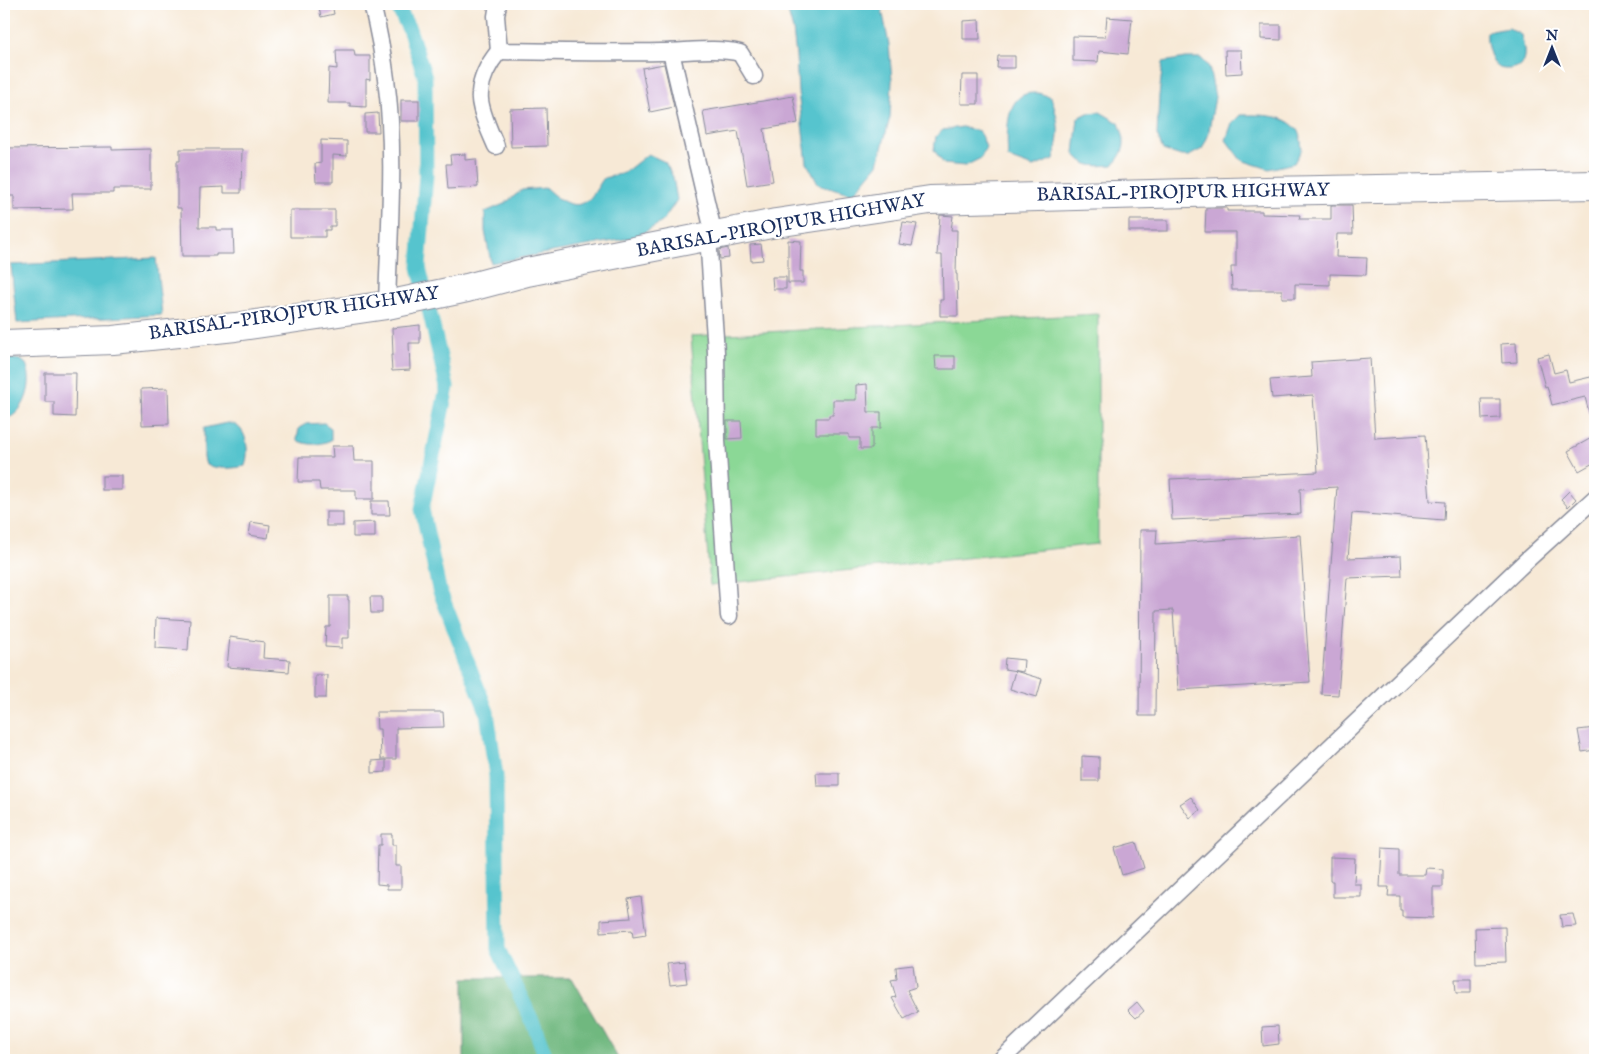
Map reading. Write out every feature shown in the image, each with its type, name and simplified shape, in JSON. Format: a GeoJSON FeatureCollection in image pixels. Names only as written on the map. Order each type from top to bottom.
{"type":"FeatureCollection","features":[{"type":"Feature","properties":{"kind":"highway","name":"BARISAL-PIROJPUR HIGHWAY"},"geometry":{"type":"LineString","coordinates":[[4,344],[113,340],[235,327],[387,305],[467,288],[527,272],[776,223],[930,200],[1274,191],[1595,186]]}},
{"type":"Feature","properties":{"kind":"street"},"geometry":{"type":"LineString","coordinates":[[372,4],[387,80],[391,143],[387,305]]}},
{"type":"Feature","properties":{"kind":"street"},"geometry":{"type":"LineString","coordinates":[[496,146],[485,119],[479,94],[489,64],[499,50],[496,16],[498,4]]}},
{"type":"Feature","properties":{"kind":"street"},"geometry":{"type":"LineString","coordinates":[[499,50],[581,53],[671,52],[724,49],[740,53],[754,76]]}},
{"type":"Feature","properties":{"kind":"street"},"geometry":{"type":"LineString","coordinates":[[671,52],[711,236],[716,352],[717,441],[729,616]]}},
{"type":"Feature","properties":{"kind":"street"},"geometry":{"type":"LineString","coordinates":[[1001,1060],[1528,559],[1595,498]]}},
{"type":"Feature","properties":{"kind":"green space"},"geometry":{"type":"Polygon","coordinates":[[[1098,314],[1098,544],[710,585],[691,336],[1098,314]]]}},
{"type":"Feature","properties":{"kind":"green space"},"geometry":{"type":"Polygon","coordinates":[[[464,978],[572,978],[619,1060],[464,1060],[464,978]]]}},
{"type":"Feature","properties":{"kind":"water"},"geometry":{"type":"Polygon","coordinates":[[[786,4],[881,4],[889,45],[892,81],[890,117],[878,164],[853,194],[818,184],[807,163],[798,92],[793,30],[786,4]]]}},
{"type":"Feature","properties":{"kind":"water"},"geometry":{"type":"Polygon","coordinates":[[[1508,28],[1521,35],[1524,57],[1522,62],[1515,68],[1504,69],[1497,66],[1490,54],[1487,32],[1508,28]]]}},
{"type":"Feature","properties":{"kind":"water"},"geometry":{"type":"Polygon","coordinates":[[[1186,58],[1201,58],[1209,67],[1215,97],[1208,136],[1202,149],[1189,156],[1181,156],[1163,150],[1157,135],[1163,62],[1186,58]]]}},
{"type":"Feature","properties":{"kind":"water"},"geometry":{"type":"Polygon","coordinates":[[[1038,93],[1051,97],[1056,114],[1058,135],[1054,159],[1033,167],[1008,158],[1007,132],[1010,112],[1014,104],[1026,94],[1038,93]]]}},
{"type":"Feature","properties":{"kind":"water"},"geometry":{"type":"Polygon","coordinates":[[[1100,112],[1119,123],[1123,135],[1123,150],[1113,165],[1096,166],[1086,164],[1074,153],[1078,118],[1088,113],[1100,112]]]}},
{"type":"Feature","properties":{"kind":"water"},"geometry":{"type":"Polygon","coordinates":[[[1240,115],[1273,116],[1294,126],[1300,135],[1302,149],[1294,163],[1269,169],[1241,160],[1226,140],[1232,123],[1240,115]]]}},
{"type":"Feature","properties":{"kind":"water"},"geometry":{"type":"Polygon","coordinates":[[[962,127],[979,131],[986,147],[981,158],[965,166],[944,164],[934,150],[936,136],[943,130],[962,127]]]}},
{"type":"Feature","properties":{"kind":"water"},"geometry":{"type":"Polygon","coordinates":[[[648,154],[665,162],[673,177],[677,200],[662,222],[636,237],[491,263],[485,231],[485,212],[504,204],[522,190],[546,188],[566,202],[577,205],[583,203],[590,198],[604,178],[624,173],[648,154]]]}},
{"type":"Feature","properties":{"kind":"water"},"geometry":{"type":"Polygon","coordinates":[[[156,258],[162,315],[17,323],[11,265],[156,258]]]}},
{"type":"Feature","properties":{"kind":"water"},"geometry":{"type":"Polygon","coordinates":[[[8,358],[21,360],[26,364],[29,384],[23,404],[12,416],[4,419],[4,361],[8,358]]]}},
{"type":"Feature","properties":{"kind":"water"},"geometry":{"type":"Polygon","coordinates":[[[227,423],[234,424],[243,432],[247,445],[245,466],[225,468],[206,465],[204,458],[204,428],[227,423]]]}},
{"type":"Feature","properties":{"kind":"water"},"geometry":{"type":"Polygon","coordinates":[[[324,423],[331,428],[331,440],[314,444],[297,440],[299,428],[306,424],[324,423]]]}},
{"type":"Feature","properties":{"kind":"building"},"geometry":{"type":"Polygon","coordinates":[[[318,4],[332,4],[334,14],[321,17],[318,4]]]}},
{"type":"Feature","properties":{"kind":"building"},"geometry":{"type":"Polygon","coordinates":[[[1107,17],[1132,19],[1128,54],[1099,51],[1098,62],[1073,61],[1073,36],[1105,37],[1107,17]]]}},
{"type":"Feature","properties":{"kind":"building"},"geometry":{"type":"Polygon","coordinates":[[[979,20],[980,39],[963,39],[963,21],[979,20]]]}},
{"type":"Feature","properties":{"kind":"building"},"geometry":{"type":"Polygon","coordinates":[[[1261,25],[1281,25],[1281,40],[1261,39],[1261,25]]]}},
{"type":"Feature","properties":{"kind":"building"},"geometry":{"type":"Polygon","coordinates":[[[336,50],[354,50],[355,56],[370,56],[370,80],[366,79],[366,107],[350,106],[350,103],[328,103],[329,68],[337,69],[336,50]]]}},
{"type":"Feature","properties":{"kind":"building"},"geometry":{"type":"Polygon","coordinates":[[[1225,50],[1241,50],[1242,73],[1226,74],[1225,50]]]}},
{"type":"Feature","properties":{"kind":"building"},"geometry":{"type":"Polygon","coordinates":[[[998,56],[1015,56],[1015,68],[997,68],[998,56]]]}},
{"type":"Feature","properties":{"kind":"building"},"geometry":{"type":"Polygon","coordinates":[[[664,64],[674,107],[650,112],[642,68],[664,64]]]}},
{"type":"Feature","properties":{"kind":"building"},"geometry":{"type":"Polygon","coordinates":[[[962,75],[978,75],[978,104],[961,104],[962,75]]]}},
{"type":"Feature","properties":{"kind":"building"},"geometry":{"type":"Polygon","coordinates":[[[793,96],[798,123],[764,129],[773,181],[747,185],[738,131],[707,136],[703,111],[793,96]]]}},
{"type":"Feature","properties":{"kind":"building"},"geometry":{"type":"Polygon","coordinates":[[[401,100],[419,100],[419,121],[401,121],[401,100]]]}},
{"type":"Feature","properties":{"kind":"building"},"geometry":{"type":"Polygon","coordinates":[[[546,108],[547,146],[511,147],[510,109],[546,108]]]}},
{"type":"Feature","properties":{"kind":"building"},"geometry":{"type":"Polygon","coordinates":[[[378,113],[379,132],[365,132],[365,114],[378,113]]]}},
{"type":"Feature","properties":{"kind":"building"},"geometry":{"type":"Polygon","coordinates":[[[321,140],[347,141],[347,156],[333,155],[333,182],[316,182],[315,164],[321,163],[321,140]]]}},
{"type":"Feature","properties":{"kind":"building"},"geometry":{"type":"Polygon","coordinates":[[[112,147],[112,150],[151,149],[151,189],[113,189],[113,193],[72,193],[73,209],[14,210],[14,196],[4,196],[4,148],[112,147]]]}},
{"type":"Feature","properties":{"kind":"building"},"geometry":{"type":"Polygon","coordinates":[[[180,149],[242,149],[241,193],[224,193],[224,187],[200,188],[199,227],[233,230],[234,254],[182,256],[181,208],[177,208],[177,161],[180,161],[180,149]]]}},
{"type":"Feature","properties":{"kind":"building"},"geometry":{"type":"Polygon","coordinates":[[[465,154],[465,160],[476,159],[478,187],[448,189],[446,164],[451,164],[450,155],[465,154]]]}},
{"type":"Feature","properties":{"kind":"building"},"geometry":{"type":"Polygon","coordinates":[[[1331,205],[1352,205],[1353,234],[1337,234],[1336,257],[1367,258],[1366,275],[1330,274],[1330,285],[1295,284],[1295,298],[1282,298],[1282,290],[1232,290],[1231,267],[1236,267],[1236,232],[1205,232],[1206,208],[1227,208],[1227,211],[1262,211],[1262,214],[1300,215],[1299,219],[1331,219],[1331,205]]]}},
{"type":"Feature","properties":{"kind":"building"},"geometry":{"type":"Polygon","coordinates":[[[290,210],[335,210],[335,226],[330,226],[330,230],[325,230],[325,237],[290,237],[290,210]]]}},
{"type":"Feature","properties":{"kind":"building"},"geometry":{"type":"Polygon","coordinates":[[[940,215],[953,216],[951,230],[957,230],[956,274],[958,316],[940,316],[940,300],[943,300],[942,255],[937,255],[940,215]]]}},
{"type":"Feature","properties":{"kind":"building"},"geometry":{"type":"Polygon","coordinates":[[[1129,220],[1168,220],[1168,231],[1129,231],[1129,220]]]}},
{"type":"Feature","properties":{"kind":"building"},"geometry":{"type":"Polygon","coordinates":[[[903,222],[917,224],[912,246],[899,244],[903,222]]]}},
{"type":"Feature","properties":{"kind":"building"},"geometry":{"type":"Polygon","coordinates":[[[788,240],[801,241],[800,271],[803,271],[803,283],[788,283],[788,240]]]}},
{"type":"Feature","properties":{"kind":"building"},"geometry":{"type":"Polygon","coordinates":[[[761,244],[763,260],[751,261],[750,245],[761,244]]]}},
{"type":"Feature","properties":{"kind":"building"},"geometry":{"type":"Polygon","coordinates":[[[728,248],[729,258],[720,259],[719,250],[728,248]]]}},
{"type":"Feature","properties":{"kind":"building"},"geometry":{"type":"Polygon","coordinates":[[[772,277],[786,277],[786,289],[773,289],[772,277]]]}},
{"type":"Feature","properties":{"kind":"building"},"geometry":{"type":"Polygon","coordinates":[[[420,325],[420,343],[409,343],[410,370],[392,371],[392,328],[420,325]]]}},
{"type":"Feature","properties":{"kind":"building"},"geometry":{"type":"Polygon","coordinates":[[[1516,343],[1517,362],[1502,363],[1501,344],[1516,343]]]}},
{"type":"Feature","properties":{"kind":"building"},"geometry":{"type":"Polygon","coordinates":[[[1549,354],[1554,373],[1566,370],[1569,382],[1595,376],[1595,419],[1591,420],[1585,397],[1552,405],[1537,357],[1549,354]]]}},
{"type":"Feature","properties":{"kind":"building"},"geometry":{"type":"Polygon","coordinates":[[[935,356],[955,356],[955,369],[936,369],[935,356]]]}},
{"type":"Feature","properties":{"kind":"building"},"geometry":{"type":"Polygon","coordinates":[[[1370,358],[1375,438],[1425,435],[1430,501],[1445,502],[1444,520],[1352,513],[1348,558],[1401,556],[1402,576],[1347,578],[1338,695],[1321,694],[1337,487],[1300,489],[1301,514],[1172,520],[1170,479],[1318,472],[1313,395],[1272,398],[1270,380],[1312,377],[1311,362],[1370,358]]]}},
{"type":"Feature","properties":{"kind":"building"},"geometry":{"type":"Polygon","coordinates":[[[45,373],[76,373],[75,417],[54,416],[54,402],[45,402],[45,373]]]}},
{"type":"Feature","properties":{"kind":"building"},"geometry":{"type":"Polygon","coordinates":[[[867,384],[868,412],[881,412],[881,428],[872,428],[872,449],[860,449],[860,438],[849,438],[849,434],[816,434],[816,418],[829,418],[829,415],[833,415],[833,400],[856,400],[856,385],[867,384]]]}},
{"type":"Feature","properties":{"kind":"building"},"geometry":{"type":"Polygon","coordinates":[[[168,388],[169,424],[142,425],[141,389],[168,388]]]}},
{"type":"Feature","properties":{"kind":"building"},"geometry":{"type":"Polygon","coordinates":[[[1481,399],[1500,399],[1500,418],[1482,419],[1481,399]]]}},
{"type":"Feature","properties":{"kind":"building"},"geometry":{"type":"Polygon","coordinates":[[[727,421],[741,421],[742,438],[727,439],[727,421]]]}},
{"type":"Feature","properties":{"kind":"building"},"geometry":{"type":"Polygon","coordinates":[[[1595,436],[1595,462],[1579,471],[1568,451],[1595,436]]]}},
{"type":"Feature","properties":{"kind":"building"},"geometry":{"type":"Polygon","coordinates":[[[332,446],[353,446],[354,461],[374,461],[374,499],[356,499],[356,490],[320,490],[319,482],[298,482],[299,457],[333,457],[332,446]]]}},
{"type":"Feature","properties":{"kind":"building"},"geometry":{"type":"Polygon","coordinates":[[[102,476],[122,476],[122,490],[102,490],[102,476]]]}},
{"type":"Feature","properties":{"kind":"building"},"geometry":{"type":"Polygon","coordinates":[[[1569,491],[1576,499],[1568,507],[1561,499],[1569,491]]]}},
{"type":"Feature","properties":{"kind":"building"},"geometry":{"type":"Polygon","coordinates":[[[371,501],[389,501],[390,515],[371,515],[371,501]]]}},
{"type":"Feature","properties":{"kind":"building"},"geometry":{"type":"Polygon","coordinates":[[[326,512],[343,512],[343,526],[326,526],[326,512]]]}},
{"type":"Feature","properties":{"kind":"building"},"geometry":{"type":"Polygon","coordinates":[[[251,522],[270,525],[268,538],[249,535],[251,522]]]}},
{"type":"Feature","properties":{"kind":"building"},"geometry":{"type":"Polygon","coordinates":[[[375,522],[375,537],[353,537],[353,523],[375,522]]]}},
{"type":"Feature","properties":{"kind":"building"},"geometry":{"type":"Polygon","coordinates":[[[1140,530],[1157,530],[1156,544],[1300,535],[1310,682],[1178,690],[1173,610],[1156,611],[1155,716],[1139,716],[1140,530]]]}},
{"type":"Feature","properties":{"kind":"building"},"geometry":{"type":"Polygon","coordinates":[[[330,596],[348,596],[349,600],[349,638],[342,638],[342,648],[325,647],[326,627],[330,627],[330,596]]]}},
{"type":"Feature","properties":{"kind":"building"},"geometry":{"type":"Polygon","coordinates":[[[370,597],[382,597],[382,613],[371,613],[370,597]]]}},
{"type":"Feature","properties":{"kind":"building"},"geometry":{"type":"Polygon","coordinates":[[[156,618],[190,620],[188,650],[155,648],[156,618]]]}},
{"type":"Feature","properties":{"kind":"building"},"geometry":{"type":"Polygon","coordinates":[[[230,637],[264,642],[263,658],[290,660],[289,672],[227,667],[230,637]]]}},
{"type":"Feature","properties":{"kind":"building"},"geometry":{"type":"Polygon","coordinates":[[[1005,658],[1024,660],[1023,672],[1004,669],[1005,658]]]}},
{"type":"Feature","properties":{"kind":"building"},"geometry":{"type":"Polygon","coordinates":[[[1015,671],[1042,679],[1037,697],[1010,689],[1015,671]]]}},
{"type":"Feature","properties":{"kind":"building"},"geometry":{"type":"Polygon","coordinates":[[[315,675],[327,675],[326,698],[315,698],[315,675]]]}},
{"type":"Feature","properties":{"kind":"building"},"geometry":{"type":"Polygon","coordinates":[[[376,712],[443,712],[444,727],[396,728],[396,759],[381,759],[380,729],[377,729],[376,712]]]}},
{"type":"Feature","properties":{"kind":"building"},"geometry":{"type":"Polygon","coordinates":[[[1595,728],[1595,750],[1582,752],[1578,730],[1595,728]]]}},
{"type":"Feature","properties":{"kind":"building"},"geometry":{"type":"Polygon","coordinates":[[[1082,756],[1099,757],[1099,781],[1082,781],[1082,756]]]}},
{"type":"Feature","properties":{"kind":"building"},"geometry":{"type":"Polygon","coordinates":[[[386,760],[386,772],[372,773],[372,761],[386,760]]]}},
{"type":"Feature","properties":{"kind":"building"},"geometry":{"type":"Polygon","coordinates":[[[816,773],[839,773],[839,786],[817,786],[816,773]]]}},
{"type":"Feature","properties":{"kind":"building"},"geometry":{"type":"Polygon","coordinates":[[[1191,797],[1200,810],[1190,818],[1180,804],[1191,797]]]}},
{"type":"Feature","properties":{"kind":"building"},"geometry":{"type":"Polygon","coordinates":[[[381,834],[392,834],[392,845],[396,845],[396,866],[401,866],[401,889],[387,889],[387,885],[377,884],[378,845],[381,845],[381,834]]]}},
{"type":"Feature","properties":{"kind":"building"},"geometry":{"type":"Polygon","coordinates":[[[1136,842],[1144,868],[1122,875],[1114,848],[1136,842]]]}},
{"type":"Feature","properties":{"kind":"building"},"geometry":{"type":"Polygon","coordinates":[[[1382,848],[1399,849],[1399,875],[1425,875],[1426,868],[1443,869],[1443,887],[1433,887],[1433,918],[1402,917],[1400,896],[1388,896],[1389,887],[1380,887],[1382,848]]]}},
{"type":"Feature","properties":{"kind":"building"},"geometry":{"type":"Polygon","coordinates":[[[1330,857],[1355,858],[1354,884],[1361,884],[1361,897],[1333,897],[1333,881],[1330,881],[1330,857]]]}},
{"type":"Feature","properties":{"kind":"building"},"geometry":{"type":"Polygon","coordinates":[[[641,897],[646,935],[633,937],[632,930],[601,932],[601,920],[631,918],[628,899],[641,897]]]}},
{"type":"Feature","properties":{"kind":"building"},"geometry":{"type":"Polygon","coordinates":[[[1573,914],[1576,926],[1562,927],[1560,915],[1573,914]]]}},
{"type":"Feature","properties":{"kind":"building"},"geometry":{"type":"Polygon","coordinates":[[[1505,927],[1506,962],[1476,963],[1475,928],[1505,927]]]}},
{"type":"Feature","properties":{"kind":"building"},"geometry":{"type":"Polygon","coordinates":[[[684,962],[687,983],[670,985],[667,964],[684,962]]]}},
{"type":"Feature","properties":{"kind":"building"},"geometry":{"type":"Polygon","coordinates":[[[913,965],[916,987],[907,990],[918,1012],[904,1019],[892,998],[896,997],[891,980],[897,979],[896,967],[913,965]]]}},
{"type":"Feature","properties":{"kind":"building"},"geometry":{"type":"Polygon","coordinates":[[[1455,979],[1471,979],[1471,993],[1456,993],[1455,979]]]}},
{"type":"Feature","properties":{"kind":"building"},"geometry":{"type":"Polygon","coordinates":[[[1137,1002],[1144,1011],[1136,1018],[1128,1010],[1137,1002]]]}},
{"type":"Feature","properties":{"kind":"building"},"geometry":{"type":"Polygon","coordinates":[[[1278,1026],[1279,1044],[1263,1046],[1262,1027],[1278,1026]]]}},
{"type":"Feature","properties":{"kind":"waterway"},"geometry":{"type":"LineString","coordinates":[[396,4],[409,29],[425,77],[426,175],[419,267],[423,284]]}},
{"type":"Feature","properties":{"kind":"waterway"},"geometry":{"type":"LineString","coordinates":[[429,309],[447,387],[422,509],[439,589],[487,712],[496,776],[498,949],[534,1025],[547,1060]]}}]}
